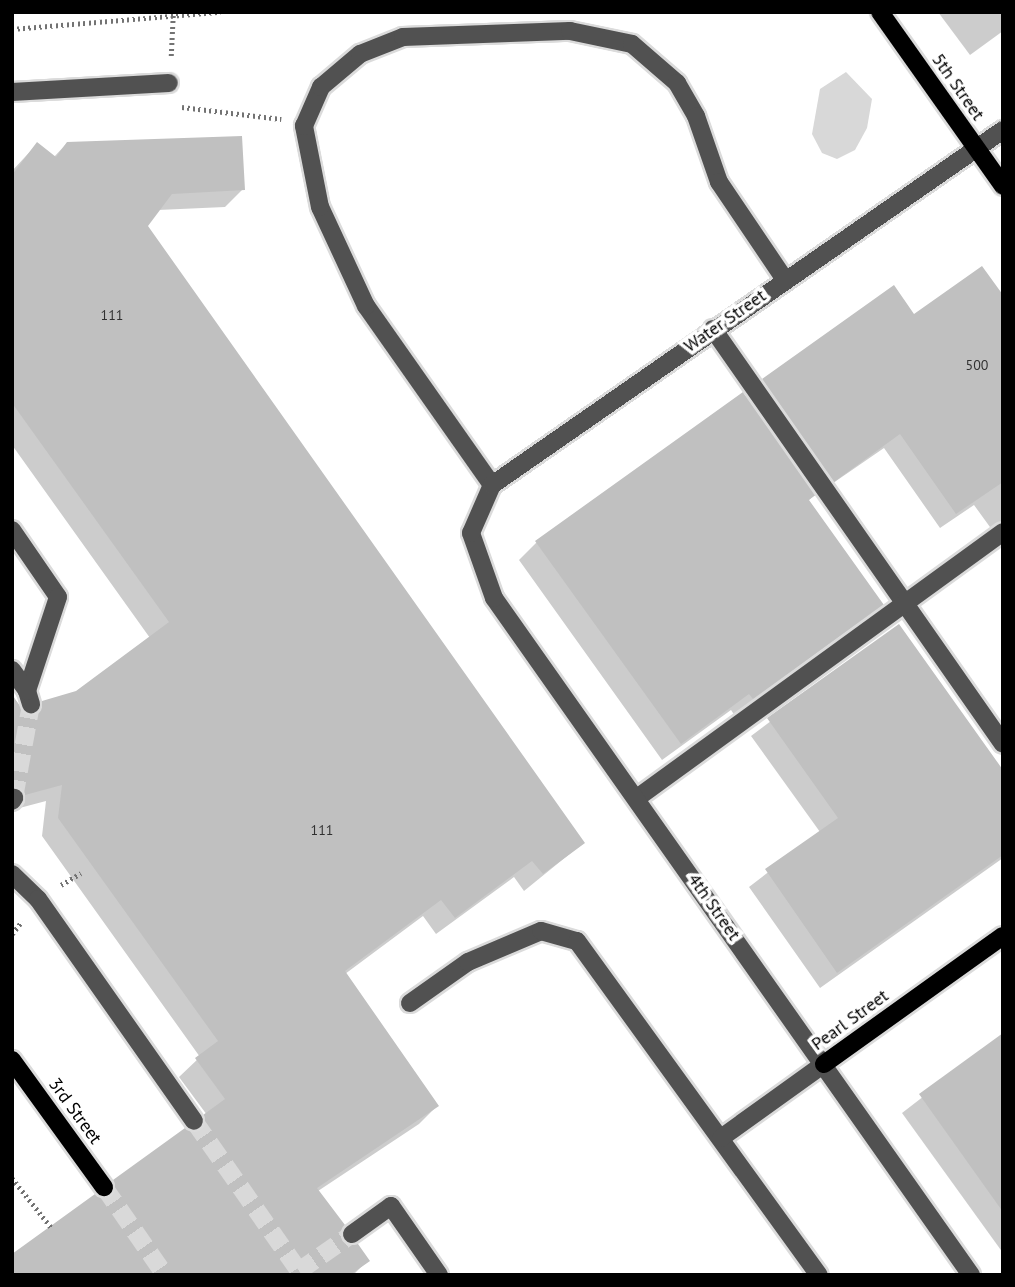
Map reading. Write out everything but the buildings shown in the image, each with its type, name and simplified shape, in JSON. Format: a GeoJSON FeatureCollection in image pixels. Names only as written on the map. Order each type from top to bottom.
{"type":"FeatureCollection","features":[{"type":"Feature","properties":{"kind":"main road","name":"5th Street"},"geometry":{"type":"LineString","coordinates":[[880,12],[1003,186]]}},
{"type":"Feature","properties":{"kind":"main road","name":"Pearl Street"},"geometry":{"type":"LineString","coordinates":[[824,1064],[1003,936]]}},
{"type":"Feature","properties":{"kind":"main road","name":"3rd Street"},"geometry":{"type":"LineString","coordinates":[[12,1060],[104,1187]]}},
{"type":"Feature","properties":{"kind":"street"},"geometry":{"type":"LineString","coordinates":[[492,485],[366,306],[320,207],[304,126],[321,87],[360,54],[403,37],[570,31],[632,44],[677,83],[696,116],[719,182],[785,280]]}},
{"type":"Feature","properties":{"kind":"street"},"geometry":{"type":"LineString","coordinates":[[12,92],[169,83]]}},
{"type":"Feature","properties":{"kind":"street","name":"Water Street"},"geometry":{"type":"LineString","coordinates":[[492,485],[1003,130]]}},
{"type":"Feature","properties":{"kind":"street"},"geometry":{"type":"LineString","coordinates":[[713,329],[1003,744]]}},
{"type":"Feature","properties":{"kind":"street","name":"4th Street"},"geometry":{"type":"LineString","coordinates":[[492,485],[471,533],[494,598],[971,1275]]}},
{"type":"Feature","properties":{"kind":"street"},"geometry":{"type":"LineString","coordinates":[[12,530],[58,597],[29,697],[12,670]]}},
{"type":"Feature","properties":{"kind":"street"},"geometry":{"type":"LineString","coordinates":[[636,798],[1003,532]]}},
{"type":"Feature","properties":{"kind":"street"},"geometry":{"type":"LineString","coordinates":[[12,874],[38,899],[194,1121]]}},
{"type":"Feature","properties":{"kind":"street"},"geometry":{"type":"LineString","coordinates":[[410,1003],[468,962],[541,931],[577,942],[819,1275]]}},
{"type":"Feature","properties":{"kind":"street","name":"Pearl Street"},"geometry":{"type":"LineString","coordinates":[[721,1138],[824,1064]]}},
{"type":"Feature","properties":{"kind":"street"},"geometry":{"type":"LineString","coordinates":[[352,1234],[391,1206],[439,1275]]}},
{"type":"Feature","properties":{"kind":"path"},"geometry":{"type":"LineString","coordinates":[[12,29],[220,12]]}},
{"type":"Feature","properties":{"kind":"path"},"geometry":{"type":"LineString","coordinates":[[173,15],[169,83],[175,107],[270,116],[304,126]]}},
{"type":"Feature","properties":{"kind":"path"},"geometry":{"type":"LineString","coordinates":[[12,1178],[51,1227]]}},
{"type":"Feature","properties":{"kind":"shaded area"},"geometry":{"type":"Polygon","coordinates":[[[846,72],[872,99],[867,128],[855,150],[837,159],[822,153],[812,134],[820,89],[846,72]]]}},
{"type":"Feature","properties":{"kind":"tunnel"},"geometry":{"type":"LineString","coordinates":[[14,798],[31,704]]}},
{"type":"Feature","properties":{"kind":"tunnel"},"geometry":{"type":"LineString","coordinates":[[194,1121],[299,1271],[352,1234]]}},
{"type":"Feature","properties":{"kind":"tunnel"},"geometry":{"type":"LineString","coordinates":[[104,1187],[165,1275]]}}]}
